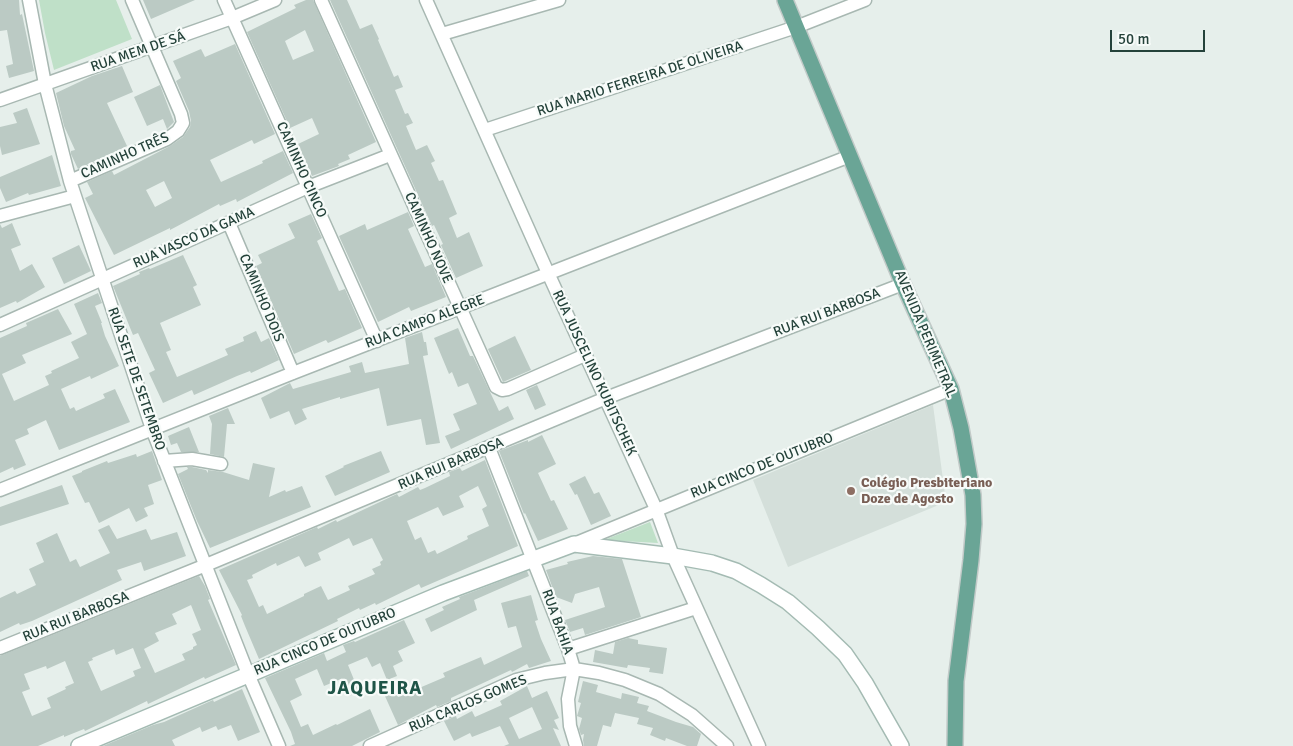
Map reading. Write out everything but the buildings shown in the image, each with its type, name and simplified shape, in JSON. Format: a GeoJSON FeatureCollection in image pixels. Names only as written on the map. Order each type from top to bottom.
{"type":"FeatureCollection","features":[{"type":"Feature","properties":{"kind":"main road","name":"AVENIDA PERIMETRAL"},"geometry":{"type":"LineString","coordinates":[[785,0],[903,284],[950,389],[961,428],[973,495],[974,524],[956,681],[956,746]]}},
{"type":"Feature","properties":{"kind":"street","name":"RUA SETE DE SETEMBRO"},"geometry":{"type":"LineString","coordinates":[[29,0],[45,84],[70,181],[101,278],[164,461],[248,674],[279,746]]}},
{"type":"Feature","properties":{"kind":"street"},"geometry":{"type":"LineString","coordinates":[[132,0],[151,47]]}},
{"type":"Feature","properties":{"kind":"street","name":"CAMINHO CINCO"},"geometry":{"type":"LineString","coordinates":[[224,0],[377,341]]}},
{"type":"Feature","properties":{"kind":"street","name":"RUA MEM DE SÁ"},"geometry":{"type":"LineString","coordinates":[[0,100],[232,18],[275,0]]}},
{"type":"Feature","properties":{"kind":"street","name":"CAMINHO NOVE"},"geometry":{"type":"LineString","coordinates":[[321,0],[490,378],[496,387],[502,390],[585,355]]}},
{"type":"Feature","properties":{"kind":"street","name":"RUA JUSCELINO KUBITSCHEK"},"geometry":{"type":"LineString","coordinates":[[426,0],[656,510],[672,556],[758,746]]}},
{"type":"Feature","properties":{"kind":"street"},"geometry":{"type":"LineString","coordinates":[[442,34],[559,0]]}},
{"type":"Feature","properties":{"kind":"street","name":"RUA MARIO FERREIRA DE OLIVEIRA"},"geometry":{"type":"LineString","coordinates":[[484,130],[796,28],[865,0]]}},
{"type":"Feature","properties":{"kind":"street","name":"CAMINHO TRÊS"},"geometry":{"type":"LineString","coordinates":[[70,181],[167,139],[178,131],[183,123],[182,114],[151,47]]}},
{"type":"Feature","properties":{"kind":"street","name":"RUA VASCO DA GAMA"},"geometry":{"type":"LineString","coordinates":[[0,324],[308,187],[390,155]]}},
{"type":"Feature","properties":{"kind":"street","name":"RUA CAMPO ALEGRE"},"geometry":{"type":"LineString","coordinates":[[0,490],[293,373],[850,156]]}},
{"type":"Feature","properties":{"kind":"street"},"geometry":{"type":"LineString","coordinates":[[0,216],[75,196]]}},
{"type":"Feature","properties":{"kind":"street","name":"CAMINHO DOIS"},"geometry":{"type":"LineString","coordinates":[[229,222],[293,373]]}},
{"type":"Feature","properties":{"kind":"street","name":"RUA RUI BARBOSA"},"geometry":{"type":"LineString","coordinates":[[0,648],[206,565],[606,398],[903,284]]}},
{"type":"Feature","properties":{"kind":"street","name":"RUA CINCO DE OUTUBRO"},"geometry":{"type":"LineString","coordinates":[[79,746],[443,593],[574,544],[950,389]]}},
{"type":"Feature","properties":{"kind":"street","name":"RUA BAHIA"},"geometry":{"type":"LineString","coordinates":[[489,448],[533,558],[574,669],[568,699],[570,726],[576,746]]}},
{"type":"Feature","properties":{"kind":"street"},"geometry":{"type":"LineString","coordinates":[[164,461],[192,459],[221,464]]}},
{"type":"Feature","properties":{"kind":"street","name":"RUA CINCO DE OUTUBRO"},"geometry":{"type":"LineString","coordinates":[[574,544],[712,563],[736,571],[788,602],[845,654],[865,683],[901,746]]}},
{"type":"Feature","properties":{"kind":"street"},"geometry":{"type":"LineString","coordinates":[[568,649],[696,608]]}},
{"type":"Feature","properties":{"kind":"street","name":"RUA CARLOS GOMES"},"geometry":{"type":"LineString","coordinates":[[370,746],[516,680],[574,669],[625,680],[658,694],[692,716],[727,746]]}},
{"type":"Feature","properties":{"kind":"shaded area","name":"Colégio Presbiteriano Doze de Agosto"},"geometry":{"type":"Polygon","coordinates":[[[933,405],[946,502],[788,567],[753,480],[933,405]]]}},
{"type":"Feature","properties":{"kind":"green space"},"geometry":{"type":"Polygon","coordinates":[[[39,0],[116,0],[132,39],[54,70],[39,0]]]}},
{"type":"Feature","properties":{"kind":"green space"},"geometry":{"type":"Polygon","coordinates":[[[650,522],[658,543],[604,540],[650,522]]]}},
{"type":"Feature","properties":{"kind":"place","name":"Colégio Presbiteriano Doze de Agosto"},"geometry":{"type":"Point","coordinates":[851,491]}},
{"type":"Feature","properties":{"kind":"district","name":"JAQUEIRA"},"geometry":{"type":"Point","coordinates":[375,689]}}]}
